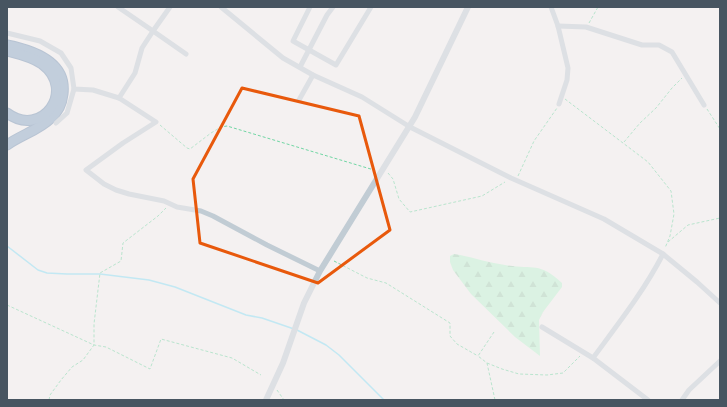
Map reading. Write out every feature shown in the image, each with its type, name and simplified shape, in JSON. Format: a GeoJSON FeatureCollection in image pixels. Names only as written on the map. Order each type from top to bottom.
{"type":"FeatureCollection","features":[{"type":"Feature","properties":{"kind":"highway"},"geometry":{"type":"LineString","coordinates":[[7,45],[34,52],[48,60],[58,71],[63,85],[60,106],[51,118],[44,124],[13,140],[7,145]]}},
{"type":"Feature","properties":{"kind":"highway"},"geometry":{"type":"LineString","coordinates":[[7,52],[26,56],[41,64],[53,76],[57,89],[52,107],[48,112],[39,118],[33,120],[18,120],[7,113]]}},
{"type":"Feature","properties":{"kind":"street"},"geometry":{"type":"LineString","coordinates":[[118,7],[186,54]]}},
{"type":"Feature","properties":{"kind":"street"},"geometry":{"type":"LineString","coordinates":[[119,98],[135,73],[142,48],[170,7]]}},
{"type":"Feature","properties":{"kind":"street"},"geometry":{"type":"LineString","coordinates":[[221,7],[283,58],[314,75],[362,97],[410,127],[513,179],[604,219],[663,254],[720,303]]}},
{"type":"Feature","properties":{"kind":"street"},"geometry":{"type":"LineString","coordinates":[[310,7],[293,41],[336,65],[371,7]]}},
{"type":"Feature","properties":{"kind":"street"},"geometry":{"type":"LineString","coordinates":[[300,67],[327,15],[333,7]]}},
{"type":"Feature","properties":{"kind":"street"},"geometry":{"type":"LineString","coordinates":[[551,7],[558,26],[568,68],[567,80],[559,104]]}},
{"type":"Feature","properties":{"kind":"street"},"geometry":{"type":"LineString","coordinates":[[266,400],[283,363],[304,303],[320,271],[410,127],[433,82],[466,8]]}},
{"type":"Feature","properties":{"kind":"street"},"geometry":{"type":"LineString","coordinates":[[558,26],[586,27],[642,45],[659,45],[672,52],[704,105]]}},
{"type":"Feature","properties":{"kind":"street"},"geometry":{"type":"LineString","coordinates":[[7,33],[40,41],[60,53],[71,68],[74,89],[72,99],[67,113],[56,123]]}},
{"type":"Feature","properties":{"kind":"street"},"geometry":{"type":"LineString","coordinates":[[299,100],[314,75]]}},
{"type":"Feature","properties":{"kind":"street"},"geometry":{"type":"LineString","coordinates":[[74,89],[93,90],[119,98],[156,122],[123,143],[86,170],[104,184],[129,194],[164,201],[177,207],[202,211],[320,271]]}},
{"type":"Feature","properties":{"kind":"street"},"geometry":{"type":"LineString","coordinates":[[593,358],[618,324],[663,254]]}},
{"type":"Feature","properties":{"kind":"street"},"geometry":{"type":"LineString","coordinates":[[542,327],[593,358],[648,400]]}},
{"type":"Feature","properties":{"kind":"street"},"geometry":{"type":"LineString","coordinates":[[682,400],[689,390],[720,361]]}},
{"type":"Feature","properties":{"kind":"path"},"geometry":{"type":"LineString","coordinates":[[586,27],[598,7]]}},
{"type":"Feature","properties":{"kind":"path"},"geometry":{"type":"LineString","coordinates":[[623,143],[640,123],[656,108],[672,88],[686,75]]}},
{"type":"Feature","properties":{"kind":"path"},"geometry":{"type":"LineString","coordinates":[[562,97],[648,162],[671,191],[674,214],[663,254]]}},
{"type":"Feature","properties":{"kind":"path"},"geometry":{"type":"LineString","coordinates":[[156,122],[190,149],[211,133],[221,127],[227,126],[382,170],[393,179],[399,199],[410,212],[482,196],[513,179],[534,141],[559,104]]}},
{"type":"Feature","properties":{"kind":"path"},"geometry":{"type":"LineString","coordinates":[[704,105],[720,129]]}},
{"type":"Feature","properties":{"kind":"path"},"geometry":{"type":"LineString","coordinates":[[49,400],[50,395],[72,366],[83,360],[94,345],[94,324],[100,273],[121,261],[123,242],[158,216],[171,204]]}},
{"type":"Feature","properties":{"kind":"path"},"geometry":{"type":"LineString","coordinates":[[667,242],[688,225],[720,218]]}},
{"type":"Feature","properties":{"kind":"path"},"geometry":{"type":"LineString","coordinates":[[328,257],[367,278],[386,283],[450,323],[450,336],[457,344],[487,363],[502,369],[519,374],[547,375],[563,373],[584,352]]}},
{"type":"Feature","properties":{"kind":"path"},"geometry":{"type":"LineString","coordinates":[[7,305],[94,345],[106,347],[150,368],[161,339],[232,358],[261,375]]}},
{"type":"Feature","properties":{"kind":"path"},"geometry":{"type":"LineString","coordinates":[[478,356],[494,332]]}},
{"type":"Feature","properties":{"kind":"path"},"geometry":{"type":"LineString","coordinates":[[487,363],[494,400]]}},
{"type":"Feature","properties":{"kind":"path"},"geometry":{"type":"LineString","coordinates":[[274,385],[284,400]]}},
{"type":"Feature","properties":{"kind":"highlighted area"},"geometry":{"type":"Polygon","coordinates":[[[242,88],[359,116],[390,230],[318,283],[200,243],[193,179],[242,88]]]}},
{"type":"Feature","properties":{"kind":"green space"},"geometry":{"type":"Polygon","coordinates":[[[454,254],[499,264],[541,269],[554,276],[562,283],[562,287],[543,312],[539,320],[540,356],[515,337],[471,294],[453,270],[450,262],[450,256],[454,254]]]}},
{"type":"Feature","properties":{"kind":"waterway"},"geometry":{"type":"LineString","coordinates":[[7,246],[38,270],[47,273],[100,274],[149,280],[175,287],[246,315],[262,318],[294,329]]}},
{"type":"Feature","properties":{"kind":"waterway"},"geometry":{"type":"LineString","coordinates":[[297,330],[326,345],[339,355],[384,400]]}}]}
